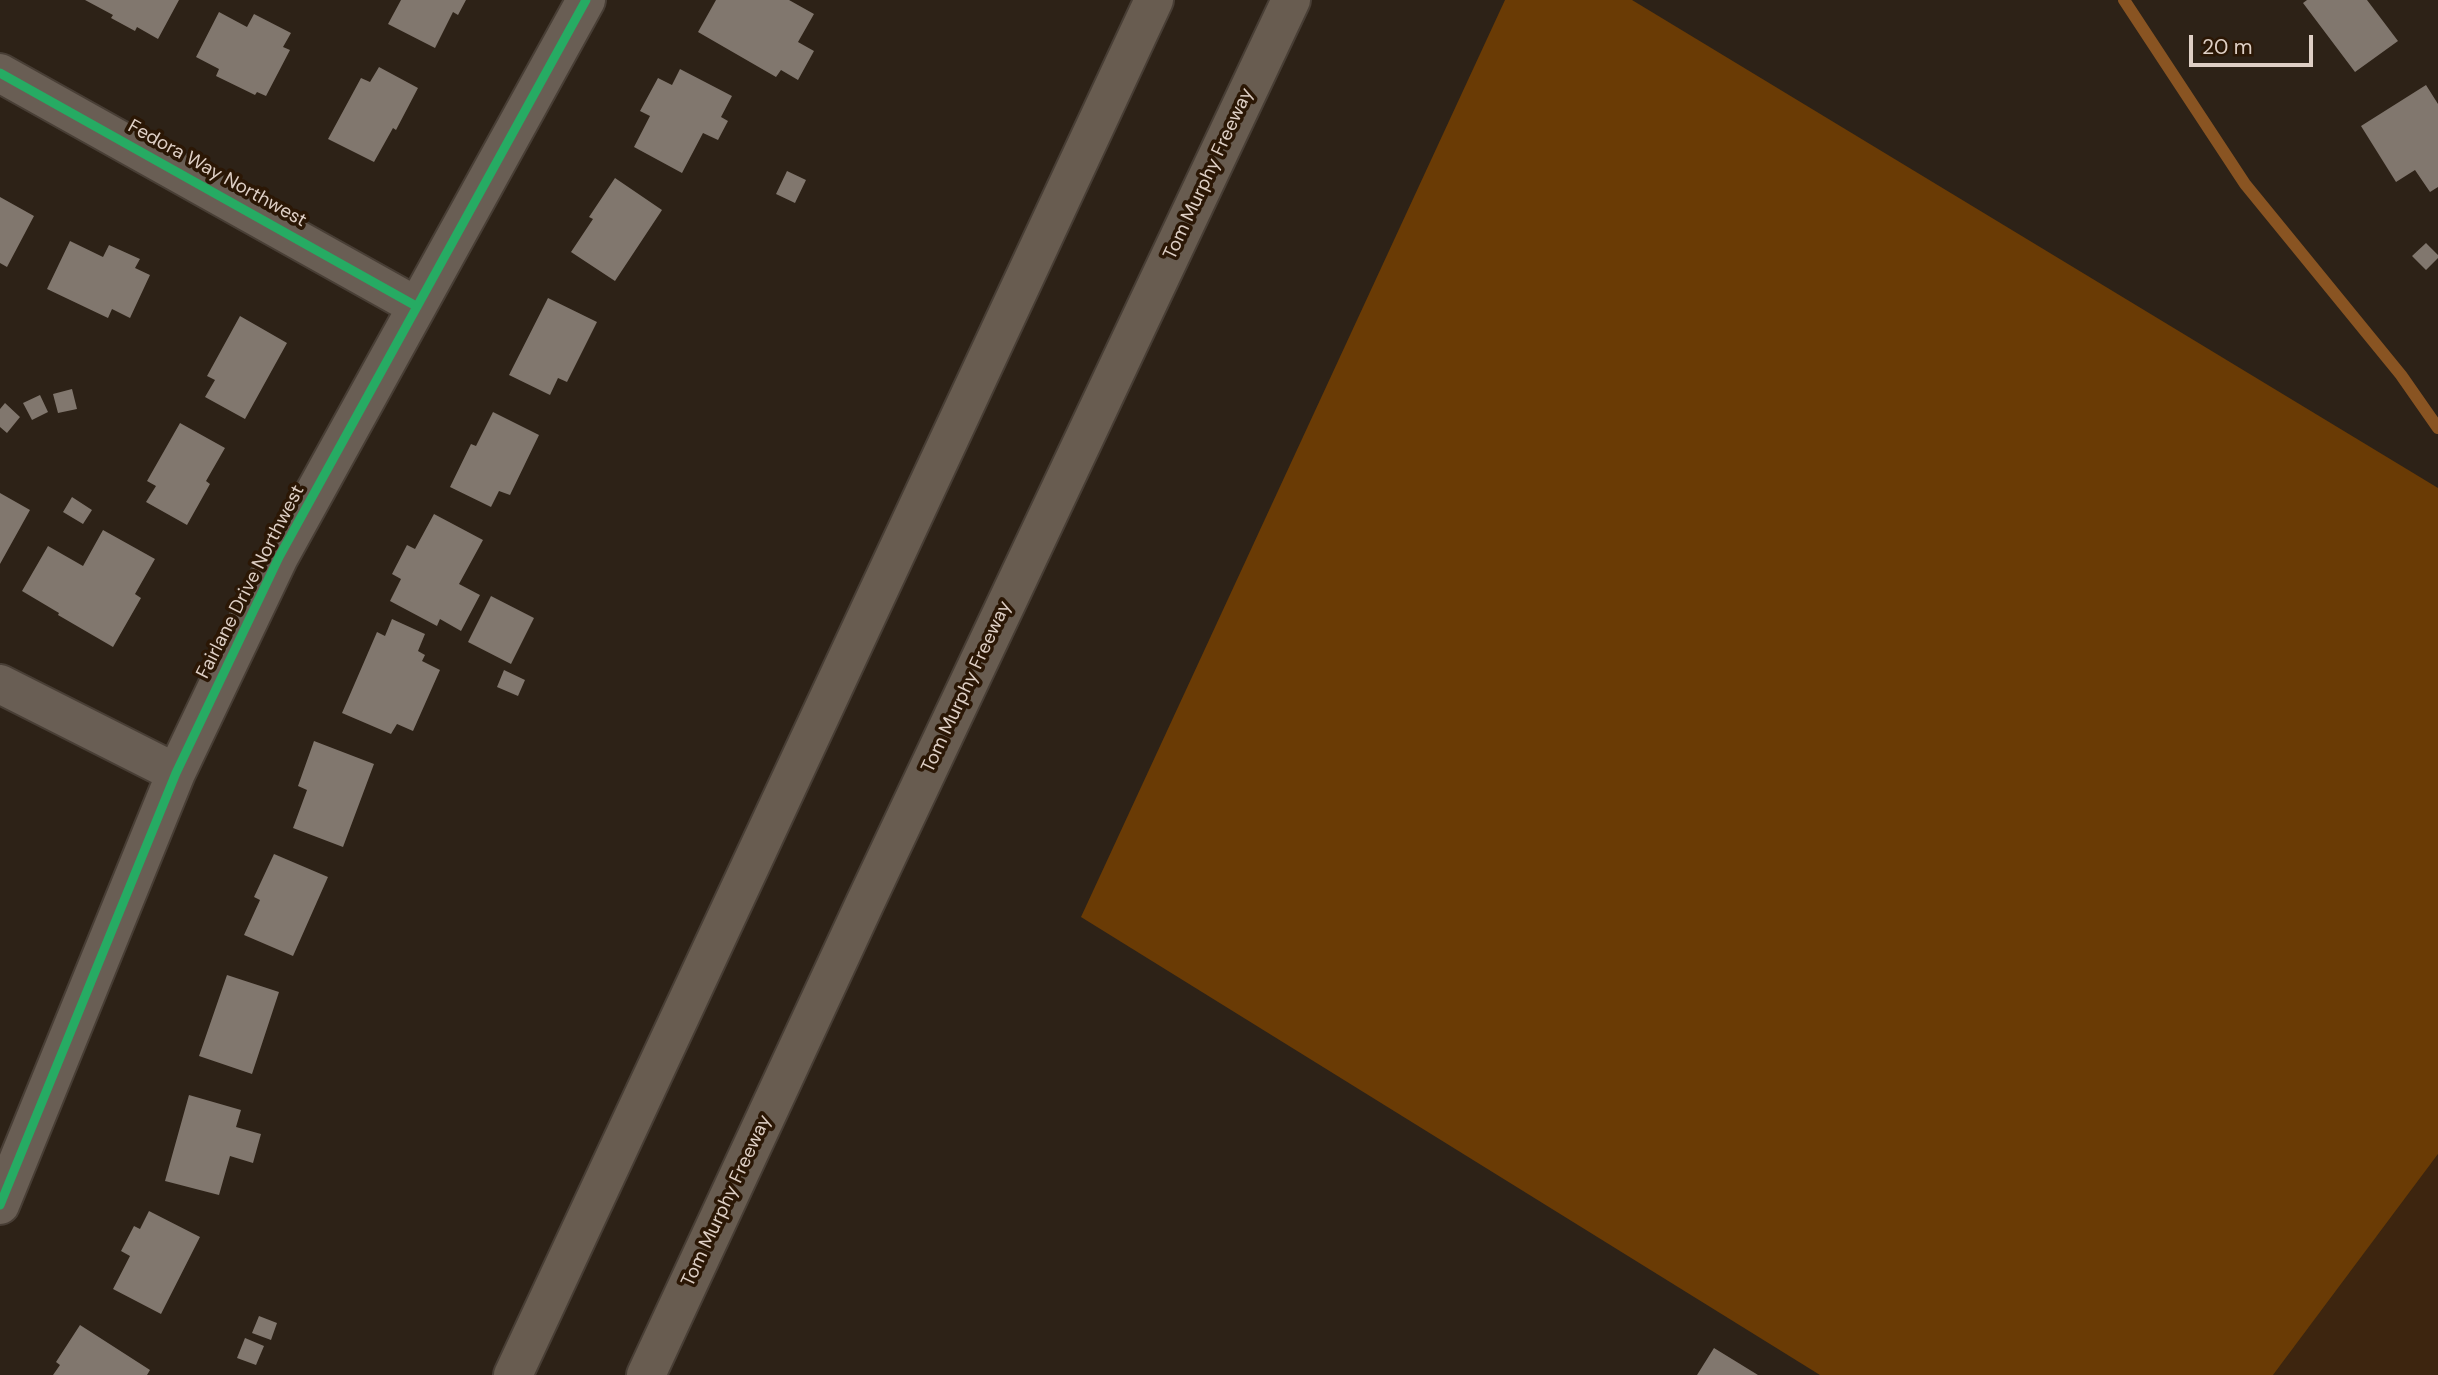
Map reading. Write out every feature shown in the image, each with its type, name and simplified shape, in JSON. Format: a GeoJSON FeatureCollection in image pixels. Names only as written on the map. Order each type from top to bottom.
{"type":"FeatureCollection","features":[{"type":"Feature","properties":{"kind":"highway"},"geometry":{"type":"LineString","coordinates":[[513,1375],[1154,0]]}},
{"type":"Feature","properties":{"kind":"highway","name":"Tom Murphy Freeway"},"geometry":{"type":"LineString","coordinates":[[646,1375],[865,903],[1291,0]]}},
{"type":"Feature","properties":{"kind":"street","name":"Fairlane Drive Northwest"},"geometry":{"type":"LineString","coordinates":[[0,1205],[176,773],[279,557],[586,0]]}},
{"type":"Feature","properties":{"kind":"street","name":"Fedora Way Northwest"},"geometry":{"type":"LineString","coordinates":[[0,73],[416,306]]}},
{"type":"Feature","properties":{"kind":"street"},"geometry":{"type":"LineString","coordinates":[[0,684],[176,773]]}},
{"type":"Feature","properties":{"kind":"shaded area"},"geometry":{"type":"Polygon","coordinates":[[[1505,0],[1632,0],[2438,488],[2438,1154],[2273,1375],[1820,1375],[1081,917],[1505,0]]]}},
{"type":"Feature","properties":{"kind":"shaded area"},"geometry":{"type":"Polygon","coordinates":[[[2438,1154],[2438,1375],[2273,1375],[2438,1154]]]}},
{"type":"Feature","properties":{"kind":"building"},"geometry":{"type":"Polygon","coordinates":[[[85,0],[179,0],[158,39],[137,27],[135,31],[85,0]]]}},
{"type":"Feature","properties":{"kind":"building"},"geometry":{"type":"Polygon","coordinates":[[[401,0],[466,0],[458,15],[453,12],[435,48],[388,24],[401,0]]]}},
{"type":"Feature","properties":{"kind":"building"},"geometry":{"type":"Polygon","coordinates":[[[716,0],[789,0],[814,14],[798,42],[814,51],[798,80],[781,70],[776,77],[698,32],[716,0]]]}},
{"type":"Feature","properties":{"kind":"building"},"geometry":{"type":"Polygon","coordinates":[[[2307,0],[2367,0],[2398,41],[2355,72],[2303,3],[2307,0]]]}},
{"type":"Feature","properties":{"kind":"building"},"geometry":{"type":"Polygon","coordinates":[[[219,12],[247,27],[254,14],[291,33],[283,47],[290,50],[266,96],[257,92],[255,95],[216,76],[219,69],[196,57],[219,12]]]}},
{"type":"Feature","properties":{"kind":"building"},"geometry":{"type":"Polygon","coordinates":[[[379,67],[418,88],[396,130],[393,128],[374,162],[328,139],[361,78],[370,82],[379,67]]]}},
{"type":"Feature","properties":{"kind":"building"},"geometry":{"type":"Polygon","coordinates":[[[680,69],[732,96],[721,117],[728,121],[718,140],[703,133],[682,173],[634,147],[650,116],[640,111],[658,78],[672,85],[680,69]]]}},
{"type":"Feature","properties":{"kind":"building"},"geometry":{"type":"Polygon","coordinates":[[[2426,85],[2438,104],[2438,187],[2430,192],[2415,170],[2396,182],[2361,126],[2426,85]]]}},
{"type":"Feature","properties":{"kind":"building"},"geometry":{"type":"Polygon","coordinates":[[[787,171],[806,180],[795,203],[776,194],[787,171]]]}},
{"type":"Feature","properties":{"kind":"building"},"geometry":{"type":"Polygon","coordinates":[[[615,178],[662,210],[615,281],[571,252],[593,219],[589,217],[615,178]]]}},
{"type":"Feature","properties":{"kind":"building"},"geometry":{"type":"Polygon","coordinates":[[[0,197],[34,216],[7,267],[0,263],[0,197]]]}},
{"type":"Feature","properties":{"kind":"building"},"geometry":{"type":"Polygon","coordinates":[[[70,241],[103,257],[109,245],[140,259],[135,268],[150,275],[130,318],[112,309],[108,318],[47,289],[70,241]]]}},
{"type":"Feature","properties":{"kind":"building"},"geometry":{"type":"Polygon","coordinates":[[[2426,243],[2438,258],[2426,270],[2412,256],[2426,243]]]}},
{"type":"Feature","properties":{"kind":"building"},"geometry":{"type":"Polygon","coordinates":[[[548,298],[597,322],[567,382],[558,378],[550,395],[509,375],[548,298]]]}},
{"type":"Feature","properties":{"kind":"building"},"geometry":{"type":"Polygon","coordinates":[[[240,316],[287,343],[245,419],[205,397],[215,380],[207,376],[240,316]]]}},
{"type":"Feature","properties":{"kind":"building"},"geometry":{"type":"Polygon","coordinates":[[[72,389],[77,409],[58,413],[53,394],[72,389]]]}},
{"type":"Feature","properties":{"kind":"building"},"geometry":{"type":"Polygon","coordinates":[[[40,395],[48,412],[32,420],[23,403],[40,395]]]}},
{"type":"Feature","properties":{"kind":"building"},"geometry":{"type":"Polygon","coordinates":[[[5,403],[20,417],[7,433],[0,427],[0,409],[5,403]]]}},
{"type":"Feature","properties":{"kind":"building"},"geometry":{"type":"Polygon","coordinates":[[[493,412],[539,435],[510,495],[499,491],[491,507],[450,487],[471,444],[476,446],[493,412]]]}},
{"type":"Feature","properties":{"kind":"building"},"geometry":{"type":"Polygon","coordinates":[[[180,423],[225,448],[206,481],[210,484],[187,525],[146,502],[156,486],[147,481],[180,423]]]}},
{"type":"Feature","properties":{"kind":"building"},"geometry":{"type":"Polygon","coordinates":[[[0,493],[30,510],[0,564],[0,493]]]}},
{"type":"Feature","properties":{"kind":"building"},"geometry":{"type":"Polygon","coordinates":[[[72,497],[92,510],[83,524],[63,512],[72,497]]]}},
{"type":"Feature","properties":{"kind":"building"},"geometry":{"type":"Polygon","coordinates":[[[434,514],[483,540],[459,584],[480,595],[461,631],[440,619],[437,626],[390,601],[401,579],[392,574],[407,545],[415,549],[434,514]]]}},
{"type":"Feature","properties":{"kind":"building"},"geometry":{"type":"Polygon","coordinates":[[[103,530],[155,559],[135,594],[141,598],[113,647],[22,591],[48,546],[83,566],[103,530]]]}},
{"type":"Feature","properties":{"kind":"building"},"geometry":{"type":"Polygon","coordinates":[[[491,596],[534,618],[511,664],[468,642],[491,596]]]}},
{"type":"Feature","properties":{"kind":"building"},"geometry":{"type":"Polygon","coordinates":[[[392,619],[425,634],[418,651],[425,655],[422,661],[440,670],[413,731],[397,724],[391,734],[342,713],[377,632],[385,636],[392,619]]]}},
{"type":"Feature","properties":{"kind":"building"},"geometry":{"type":"Polygon","coordinates":[[[504,670],[525,680],[518,696],[497,687],[504,670]]]}},
{"type":"Feature","properties":{"kind":"building"},"geometry":{"type":"Polygon","coordinates":[[[314,741],[374,764],[343,847],[293,828],[307,790],[298,786],[314,741]]]}},
{"type":"Feature","properties":{"kind":"building"},"geometry":{"type":"Polygon","coordinates":[[[274,854],[328,877],[293,956],[244,935],[260,900],[254,897],[274,854]]]}},
{"type":"Feature","properties":{"kind":"building"},"geometry":{"type":"Polygon","coordinates":[[[227,975],[279,992],[252,1074],[199,1056],[227,975]]]}},
{"type":"Feature","properties":{"kind":"building"},"geometry":{"type":"Polygon","coordinates":[[[189,1095],[241,1110],[236,1127],[261,1134],[253,1163],[230,1156],[219,1195],[165,1181],[189,1095]]]}},
{"type":"Feature","properties":{"kind":"building"},"geometry":{"type":"Polygon","coordinates":[[[149,1211],[200,1237],[161,1314],[113,1289],[130,1256],[121,1251],[134,1226],[140,1229],[149,1211]]]}},
{"type":"Feature","properties":{"kind":"building"},"geometry":{"type":"Polygon","coordinates":[[[259,1316],[277,1323],[271,1340],[252,1333],[259,1316]]]}},
{"type":"Feature","properties":{"kind":"building"},"geometry":{"type":"Polygon","coordinates":[[[80,1325],[150,1370],[147,1375],[53,1375],[60,1365],[56,1362],[80,1325]]]}},
{"type":"Feature","properties":{"kind":"building"},"geometry":{"type":"Polygon","coordinates":[[[245,1338],[264,1346],[256,1365],[237,1358],[245,1338]]]}},
{"type":"Feature","properties":{"kind":"building"},"geometry":{"type":"Polygon","coordinates":[[[1714,1348],[1758,1375],[1697,1375],[1714,1348]]]}},
{"type":"Feature","properties":{"kind":"waterway"},"geometry":{"type":"LineString","coordinates":[[2124,0],[2245,184],[2401,375],[2438,428]]}},
{"type":"Feature","properties":{"kind":"cycle path"},"geometry":{"type":"LineString","coordinates":[[0,1205],[176,773],[279,557],[586,0]]}},
{"type":"Feature","properties":{"kind":"cycle path"},"geometry":{"type":"LineString","coordinates":[[0,73],[416,306]]}}]}
